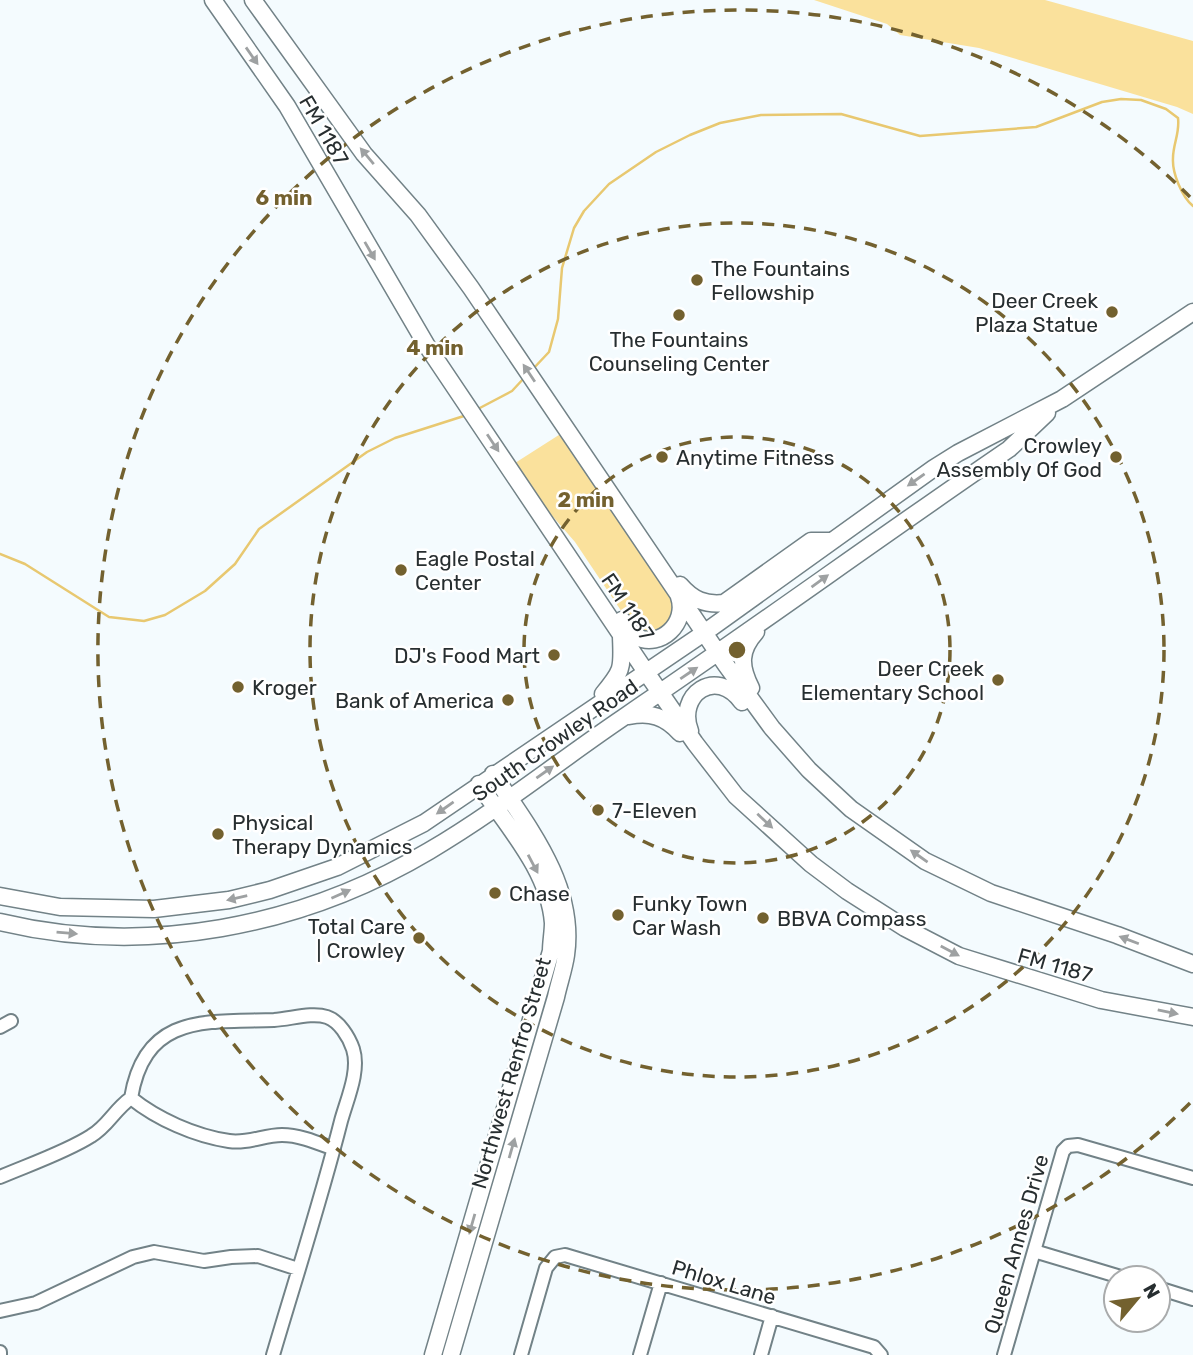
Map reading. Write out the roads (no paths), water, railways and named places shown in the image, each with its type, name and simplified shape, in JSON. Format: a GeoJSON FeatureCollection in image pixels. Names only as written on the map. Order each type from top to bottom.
{"type":"FeatureCollection","features":[{"type":"Feature","properties":{"kind":"main road","name":"FM 1187"},"geometry":{"type":"LineString","coordinates":[[213,0],[287,106],[427,346],[660,693],[736,796],[811,864],[847,891],[905,928],[959,957],[1101,1000],[1193,1017]]}},
{"type":"Feature","properties":{"kind":"main road","name":"FM 1187"},"geometry":{"type":"LineString","coordinates":[[253,0],[364,154],[418,215],[484,306],[755,706],[809,770],[868,823],[925,861],[991,893],[1117,935],[1193,964]]}},
{"type":"Feature","properties":{"kind":"main road","name":"South Crowley Road"},"geometry":{"type":"LineString","coordinates":[[0,896],[62,907],[154,909],[229,900],[270,890],[337,867],[424,822],[705,633],[829,541],[958,453],[1062,399],[1193,312]]}},
{"type":"Feature","properties":{"kind":"main road","name":"South Crowley Road"},"geometry":{"type":"LineString","coordinates":[[0,922],[55,932],[107,936],[152,935],[230,927],[318,905],[379,878],[430,850],[719,654],[1009,449],[1062,399]]}},
{"type":"Feature","properties":{"kind":"main road"},"geometry":{"type":"LineString","coordinates":[[585,456],[597,461],[682,587],[700,602],[716,604],[732,599],[811,541],[829,541]]}},
{"type":"Feature","properties":{"kind":"main road"},"geometry":{"type":"LineString","coordinates":[[888,500],[904,521]]}},
{"type":"Feature","properties":{"kind":"main road"},"geometry":{"type":"LineString","coordinates":[[569,555],[585,563],[629,630],[642,639],[650,640],[663,635],[679,620],[682,607],[675,588]]}},
{"type":"Feature","properties":{"kind":"main road"},"geometry":{"type":"LineString","coordinates":[[755,706],[756,696],[747,681],[741,661],[747,642],[764,621]]}},
{"type":"Feature","properties":{"kind":"main road"},"geometry":{"type":"LineString","coordinates":[[600,704],[603,694],[620,675],[622,668],[620,633]]}},
{"type":"Feature","properties":{"kind":"main road"},"geometry":{"type":"LineString","coordinates":[[695,743],[685,717],[690,703],[698,693],[710,686],[727,687],[734,691],[780,751],[810,782],[854,820],[868,823]]}},
{"type":"Feature","properties":{"kind":"main road"},"geometry":{"type":"LineString","coordinates":[[623,718],[641,714],[653,715],[671,722],[726,792],[736,796]]}},
{"type":"Feature","properties":{"kind":"main road","name":"Northwest Renfro Street"},"geometry":{"type":"LineString","coordinates":[[433,1355],[560,923],[562,894],[552,869],[494,774]]}},
{"type":"Feature","properties":{"kind":"main road","name":"Northwest Renfro Street"},"geometry":{"type":"LineString","coordinates":[[451,1355],[556,997],[566,954],[560,923],[541,880],[527,854],[479,784]]}},
{"type":"Feature","properties":{"kind":"main road"},"geometry":{"type":"LineString","coordinates":[[270,890],[277,917]]}},
{"type":"Feature","properties":{"kind":"street"},"geometry":{"type":"LineString","coordinates":[[0,1177],[91,1136],[105,1125],[118,1106],[131,1098],[135,1074],[142,1059],[162,1038],[177,1030],[203,1022],[294,1019],[317,1015],[330,1017],[352,1046],[355,1058],[354,1073],[273,1355]]}},
{"type":"Feature","properties":{"kind":"street"},"geometry":{"type":"LineString","coordinates":[[131,1098],[155,1114],[201,1135],[239,1142],[281,1135],[334,1149]]}},
{"type":"Feature","properties":{"kind":"street","name":"Queen Annes Drive"},"geometry":{"type":"LineString","coordinates":[[1004,1355],[1063,1151],[1068,1146],[1079,1144],[1193,1178]]}},
{"type":"Feature","properties":{"kind":"street"},"geometry":{"type":"LineString","coordinates":[[1034,1251],[1102,1271]]}},
{"type":"Feature","properties":{"kind":"street"},"geometry":{"type":"LineString","coordinates":[[0,1311],[36,1303],[133,1257],[154,1252],[204,1261],[258,1256],[298,1269]]}},
{"type":"Feature","properties":{"kind":"street","name":"Phlox Lane"},"geometry":{"type":"LineString","coordinates":[[521,1355],[546,1268],[555,1256],[565,1255],[874,1347],[881,1354]]}},
{"type":"Feature","properties":{"kind":"street"},"geometry":{"type":"LineString","coordinates":[[640,1355],[661,1283]]}},
{"type":"Feature","properties":{"kind":"street"},"geometry":{"type":"LineString","coordinates":[[1172,1292],[1193,1299]]}},
{"type":"Feature","properties":{"kind":"street"},"geometry":{"type":"LineString","coordinates":[[761,1355],[772,1316]]}},
{"type":"Feature","properties":{"kind":"waterway"},"geometry":{"type":"LineString","coordinates":[[532,370],[549,352],[558,319],[562,268],[574,228],[584,211],[609,184],[656,152],[720,123],[761,115],[841,114],[920,136],[1036,127],[1102,102],[1141,100],[1166,109],[1178,118],[1173,153],[1174,171],[1182,191],[1193,206]]}},
{"type":"Feature","properties":{"kind":"waterway"},"geometry":{"type":"LineString","coordinates":[[476,410],[512,391],[525,377]]}},
{"type":"Feature","properties":{"kind":"waterway"},"geometry":{"type":"LineString","coordinates":[[0,554],[25,564],[109,617],[144,621],[165,615],[205,591],[235,564],[259,529],[367,452],[395,438],[467,415]]}},
{"type":"Feature","properties":{"kind":"place","name":"The Fountains Fellowship"},"geometry":{"type":"Point","coordinates":[697,280]}},
{"type":"Feature","properties":{"kind":"place","name":"Deer Creek Plaza Statue"},"geometry":{"type":"Point","coordinates":[1112,312]}},
{"type":"Feature","properties":{"kind":"place","name":"The Fountains Counseling Center"},"geometry":{"type":"Point","coordinates":[679,315]}},
{"type":"Feature","properties":{"kind":"place","name":"Anytime Fitness"},"geometry":{"type":"Point","coordinates":[662,457]}},
{"type":"Feature","properties":{"kind":"place","name":"Crowley Assembly Of God"},"geometry":{"type":"Point","coordinates":[1116,457]}},
{"type":"Feature","properties":{"kind":"place","name":"Eagle Postal Center"},"geometry":{"type":"Point","coordinates":[401,570]}},
{"type":"Feature","properties":{"kind":"place","name":"DJ's Food Mart"},"geometry":{"type":"Point","coordinates":[554,655]}},
{"type":"Feature","properties":{"kind":"place","name":"Deer Creek Elementary School"},"geometry":{"type":"Point","coordinates":[998,680]}},
{"type":"Feature","properties":{"kind":"place","name":"Kroger"},"geometry":{"type":"Point","coordinates":[238,687]}},
{"type":"Feature","properties":{"kind":"place","name":"Bank of America"},"geometry":{"type":"Point","coordinates":[508,700]}},
{"type":"Feature","properties":{"kind":"place","name":"7-Eleven"},"geometry":{"type":"Point","coordinates":[598,810]}},
{"type":"Feature","properties":{"kind":"place","name":"Physical Therapy Dynamics"},"geometry":{"type":"Point","coordinates":[218,834]}},
{"type":"Feature","properties":{"kind":"place","name":"Chase"},"geometry":{"type":"Point","coordinates":[495,893]}},
{"type":"Feature","properties":{"kind":"place","name":"Funky Town Car Wash"},"geometry":{"type":"Point","coordinates":[618,915]}},
{"type":"Feature","properties":{"kind":"place","name":"BBVA Compass"},"geometry":{"type":"Point","coordinates":[763,918]}},
{"type":"Feature","properties":{"kind":"place","name":"Total Care | Crowley"},"geometry":{"type":"Point","coordinates":[419,938]}}]}
